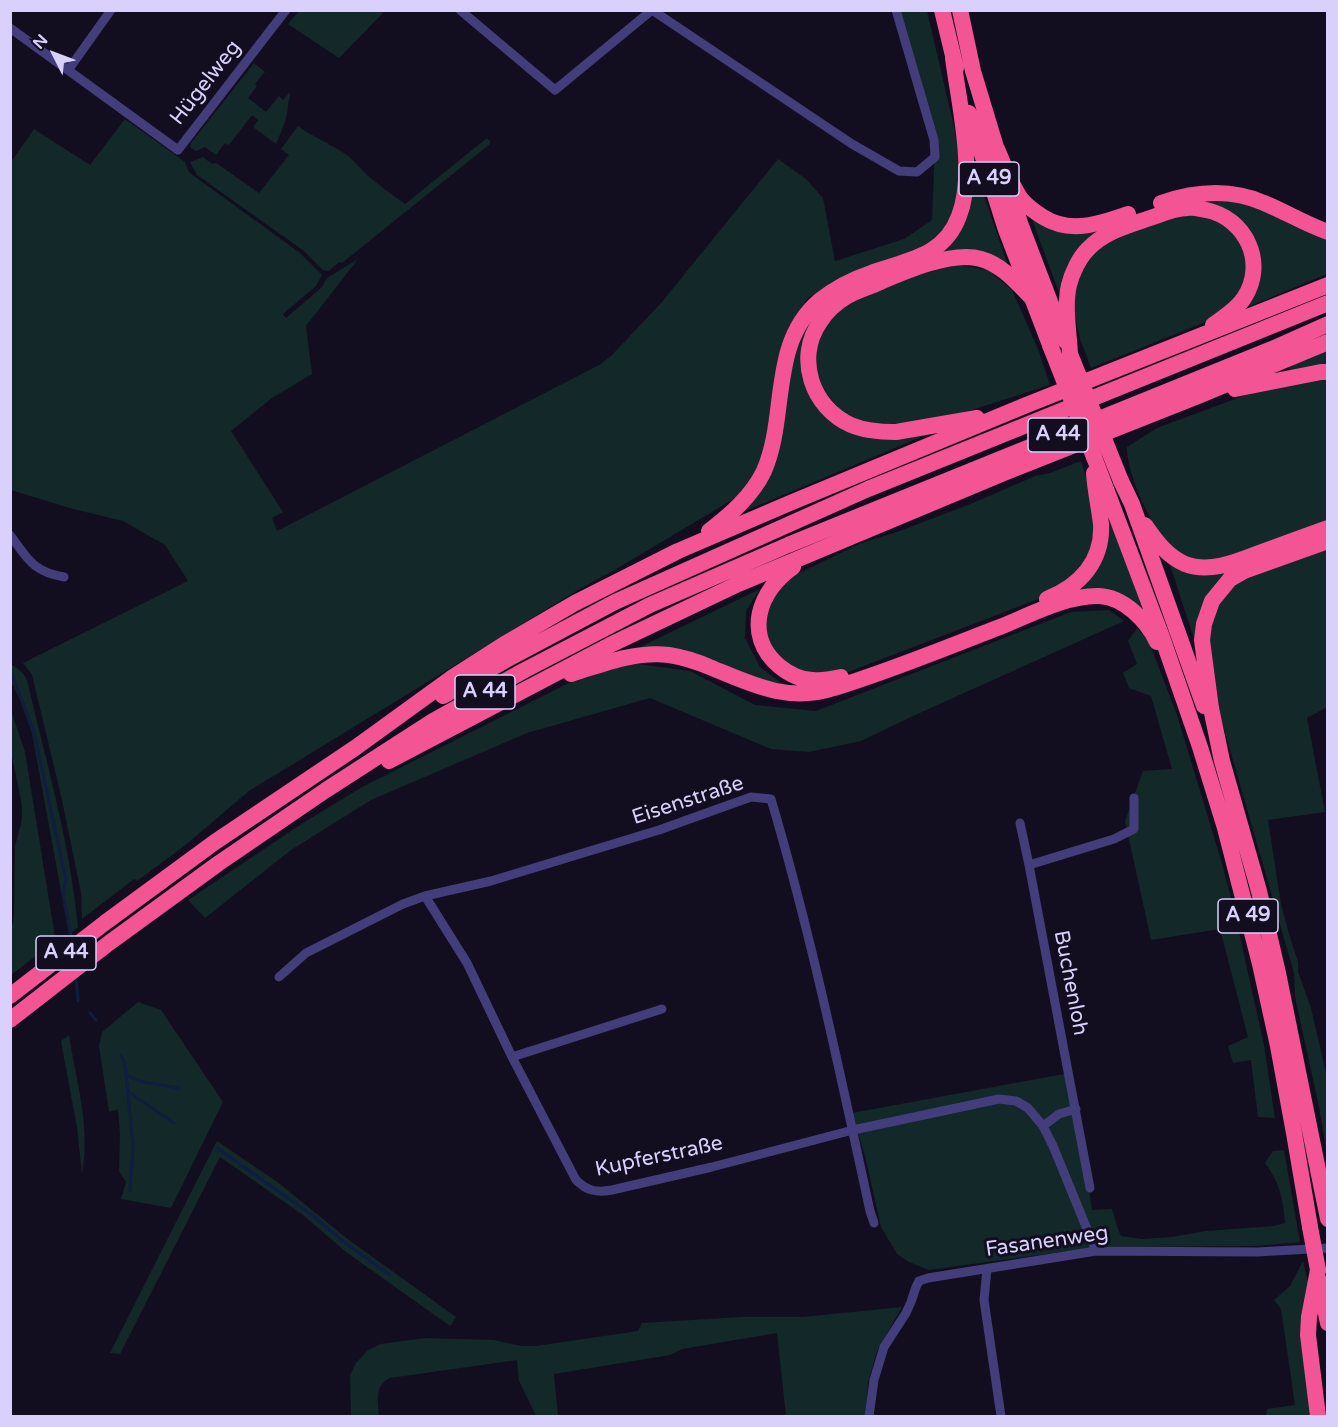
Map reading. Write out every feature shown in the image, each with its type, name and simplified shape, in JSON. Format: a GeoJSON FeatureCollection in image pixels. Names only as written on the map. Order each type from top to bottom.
{"type":"FeatureCollection","features":[{"type":"Feature","properties":{"kind":"highway","name":"A 49"},"geometry":{"type":"LineString","coordinates":[[942,10],[953,58],[991,185],[1031,297],[1063,344],[1094,457],[1107,485],[1132,504],[1222,761],[1259,891],[1278,973],[1328,1220]]}},
{"type":"Feature","properties":{"kind":"highway","name":"A 49"},"geometry":{"type":"LineString","coordinates":[[960,10],[973,70],[1020,223],[1063,344],[1107,485],[1200,747],[1244,896],[1294,1133],[1328,1323]]}},
{"type":"Feature","properties":{"kind":"highway"},"geometry":{"type":"LineString","coordinates":[[678,551],[730,515],[751,492],[764,472],[774,432],[785,365],[794,334],[804,317],[819,302],[841,286],[870,273],[926,254],[941,244],[952,232],[964,202],[966,162],[953,58]]}},
{"type":"Feature","properties":{"kind":"highway"},"geometry":{"type":"LineString","coordinates":[[997,149],[1022,200],[1048,221],[1061,225],[1089,226],[1186,195],[1218,192],[1250,197],[1328,232]]}},
{"type":"Feature","properties":{"kind":"highway"},"geometry":{"type":"LineString","coordinates":[[1063,344],[1069,285],[1086,250],[1099,239],[1115,231],[1173,210],[1189,207],[1222,214],[1236,225],[1245,236],[1252,251],[1254,266],[1251,283],[1244,299],[1213,325],[1178,345]]}},
{"type":"Feature","properties":{"kind":"highway"},"geometry":{"type":"LineString","coordinates":[[1024,406],[920,429],[896,432],[868,429],[853,426],[827,408],[817,394],[807,364],[810,342],[819,323],[831,308],[848,295],[922,266],[962,257],[978,258],[1005,271],[1031,297]]}},
{"type":"Feature","properties":{"kind":"highway"},"geometry":{"type":"LineString","coordinates":[[355,748],[453,677],[503,645],[575,603],[678,551],[1024,406],[1328,285]]}},
{"type":"Feature","properties":{"kind":"highway","name":"A 44"},"geometry":{"type":"LineString","coordinates":[[10,996],[215,842],[355,748],[506,660],[642,590],[886,481],[1328,303]]}},
{"type":"Feature","properties":{"kind":"highway","name":"A 44"},"geometry":{"type":"LineString","coordinates":[[10,1020],[109,943],[219,863],[326,790],[433,721],[525,670],[650,606],[788,545],[1328,324]]}},
{"type":"Feature","properties":{"kind":"highway"},"geometry":{"type":"LineString","coordinates":[[326,790],[369,771],[610,645],[706,599],[995,476],[1328,342]]}},
{"type":"Feature","properties":{"kind":"highway"},"geometry":{"type":"LineString","coordinates":[[1198,396],[1328,372]]}},
{"type":"Feature","properties":{"kind":"highway"},"geometry":{"type":"LineString","coordinates":[[822,548],[783,574],[771,587],[762,603],[758,619],[760,637],[774,661],[796,677],[812,681],[846,675],[1053,597],[1070,587],[1081,579],[1097,553],[1107,485]]}},
{"type":"Feature","properties":{"kind":"highway"},"geometry":{"type":"LineString","coordinates":[[1132,504],[1163,549],[1173,558],[1199,567],[1230,564],[1328,528]]}},
{"type":"Feature","properties":{"kind":"highway"},"geometry":{"type":"LineString","coordinates":[[1222,761],[1211,708],[1202,640],[1204,624],[1212,601],[1230,579],[1244,571],[1328,541]]}},
{"type":"Feature","properties":{"kind":"highway"},"geometry":{"type":"LineString","coordinates":[[528,688],[605,663],[648,654],[685,658],[772,691],[810,694],[831,690],[909,662],[1056,604],[1100,596],[1124,605],[1136,614],[1154,636],[1184,703]]}},
{"type":"Feature","properties":{"kind":"highway"},"geometry":{"type":"LineString","coordinates":[[1318,1270],[1308,1335],[1318,1416]]}},
{"type":"Feature","properties":{"kind":"street"},"geometry":{"type":"LineString","coordinates":[[10,28],[69,69],[111,10]]}},
{"type":"Feature","properties":{"kind":"street","name":"Hügelweg"},"geometry":{"type":"LineString","coordinates":[[69,69],[178,150],[286,10]]}},
{"type":"Feature","properties":{"kind":"street"},"geometry":{"type":"LineString","coordinates":[[460,10],[555,90],[652,10],[852,144],[899,171],[917,172],[935,157],[934,140],[896,10]]}},
{"type":"Feature","properties":{"kind":"street"},"geometry":{"type":"LineString","coordinates":[[10,535],[36,567],[64,577]]}},
{"type":"Feature","properties":{"kind":"street","name":"Eisenstraße"},"geometry":{"type":"LineString","coordinates":[[279,977],[306,953],[403,904],[425,896],[491,881],[659,830],[751,797],[771,799],[787,852],[811,949],[874,1223]]}},
{"type":"Feature","properties":{"kind":"street"},"geometry":{"type":"LineString","coordinates":[[1029,865],[1114,839],[1134,830],[1134,798]]}},
{"type":"Feature","properties":{"kind":"street","name":"Buchenloh"},"geometry":{"type":"LineString","coordinates":[[1020,823],[1090,1188]]}},
{"type":"Feature","properties":{"kind":"street","name":"Kupferstraße"},"geometry":{"type":"LineString","coordinates":[[425,896],[467,963],[512,1057],[576,1180],[582,1186],[601,1192],[852,1130]]}},
{"type":"Feature","properties":{"kind":"street"},"geometry":{"type":"LineString","coordinates":[[512,1057],[662,1009]]}},
{"type":"Feature","properties":{"kind":"street"},"geometry":{"type":"LineString","coordinates":[[852,1130],[999,1098],[1016,1101],[1028,1108],[1042,1126],[1053,1146],[1096,1251]]}},
{"type":"Feature","properties":{"kind":"street"},"geometry":{"type":"LineString","coordinates":[[1042,1126],[1059,1114],[1076,1108]]}},
{"type":"Feature","properties":{"kind":"street","name":"Fasanenweg"},"geometry":{"type":"LineString","coordinates":[[869,1416],[880,1357],[906,1312],[919,1281],[954,1273],[1096,1251],[1257,1252],[1328,1248]]}},
{"type":"Feature","properties":{"kind":"street"},"geometry":{"type":"LineString","coordinates":[[987,1269],[984,1300],[1001,1416]]}},
{"type":"Feature","properties":{"kind":"green space"},"geometry":{"type":"Polygon","coordinates":[[[299,11],[378,11],[383,13],[339,58],[288,24],[299,11]]]}},
{"type":"Feature","properties":{"kind":"green space"},"geometry":{"type":"Polygon","coordinates":[[[899,11],[927,11],[955,131],[961,172],[959,206],[942,234],[919,249],[842,278],[808,298],[789,326],[778,359],[762,462],[737,497],[578,590],[249,791],[183,847],[137,881],[134,879],[82,919],[81,893],[62,800],[32,675],[23,663],[188,581],[165,545],[123,521],[11,490],[11,162],[34,129],[90,165],[125,119],[185,162],[189,172],[300,253],[322,275],[316,286],[283,314],[286,318],[322,287],[327,278],[358,259],[306,326],[312,374],[272,398],[231,431],[283,512],[272,518],[277,531],[601,364],[661,303],[778,159],[806,179],[823,198],[835,261],[904,239],[932,220],[935,146],[899,11]]]}},
{"type":"Feature","properties":{"kind":"green space"},"geometry":{"type":"Polygon","coordinates":[[[254,63],[265,72],[255,84],[257,86],[248,98],[266,112],[279,96],[283,100],[290,92],[284,126],[276,144],[253,127],[258,120],[252,115],[229,145],[225,143],[216,155],[205,147],[196,151],[190,147],[191,143],[254,63]]]}},
{"type":"Feature","properties":{"kind":"green space"},"geometry":{"type":"Polygon","coordinates":[[[298,126],[347,155],[367,175],[405,204],[487,138],[490,144],[329,271],[323,270],[304,251],[197,175],[190,162],[203,157],[212,164],[216,163],[259,193],[289,155],[281,149],[298,126]]]}},
{"type":"Feature","properties":{"kind":"green space"},"geometry":{"type":"Polygon","coordinates":[[[972,160],[1009,269],[937,253],[972,160]]]}},
{"type":"Feature","properties":{"kind":"green space"},"geometry":{"type":"Polygon","coordinates":[[[1196,199],[1245,202],[1327,238],[1327,274],[1236,312],[1256,244],[1196,199]]]}},
{"type":"Feature","properties":{"kind":"green space"},"geometry":{"type":"Polygon","coordinates":[[[1030,214],[1044,223],[1122,221],[1095,237],[1064,306],[1030,214]]]}},
{"type":"Feature","properties":{"kind":"green space"},"geometry":{"type":"Polygon","coordinates":[[[1200,215],[1213,218],[1231,230],[1240,241],[1247,261],[1244,279],[1238,294],[1224,310],[1203,323],[1091,368],[1080,339],[1073,308],[1079,270],[1095,248],[1137,227],[1185,216],[1200,215]]]}},
{"type":"Feature","properties":{"kind":"green space"},"geometry":{"type":"Polygon","coordinates":[[[957,265],[988,270],[1012,290],[1038,349],[1050,385],[962,413],[916,423],[870,424],[843,413],[823,390],[814,363],[816,342],[833,313],[853,299],[899,280],[957,265]]]}},
{"type":"Feature","properties":{"kind":"green space"},"geometry":{"type":"Polygon","coordinates":[[[828,300],[803,350],[836,422],[928,434],[743,512],[748,504],[788,366],[808,320],[828,300]]]}},
{"type":"Feature","properties":{"kind":"green space"},"geometry":{"type":"Polygon","coordinates":[[[1327,347],[1327,366],[1291,371],[1288,367],[1327,347]]]}},
{"type":"Feature","properties":{"kind":"green space"},"geometry":{"type":"Polygon","coordinates":[[[1327,377],[1327,523],[1210,562],[1191,561],[1179,555],[1157,529],[1147,512],[1132,476],[1127,447],[1157,428],[1262,389],[1327,377]]]}},
{"type":"Feature","properties":{"kind":"green space"},"geometry":{"type":"Polygon","coordinates":[[[1081,461],[1097,510],[1089,561],[1054,593],[830,679],[789,671],[763,635],[766,608],[789,578],[861,543],[897,532],[1035,476],[1081,461]]]}},
{"type":"Feature","properties":{"kind":"green space"},"geometry":{"type":"Polygon","coordinates":[[[1106,515],[1124,551],[1151,617],[1117,594],[1064,600],[1084,586],[1106,515]]]}},
{"type":"Feature","properties":{"kind":"green space"},"geometry":{"type":"Polygon","coordinates":[[[1327,547],[1327,707],[1307,718],[1325,812],[1268,820],[1281,904],[1298,962],[1298,972],[1311,1008],[1327,1077],[1327,1154],[1295,997],[1294,973],[1220,715],[1208,625],[1218,599],[1244,577],[1327,547]]]}},
{"type":"Feature","properties":{"kind":"green space"},"geometry":{"type":"Polygon","coordinates":[[[1169,562],[1230,570],[1198,651],[1169,562]]]}},
{"type":"Feature","properties":{"kind":"green space"},"geometry":{"type":"Polygon","coordinates":[[[760,589],[746,611],[745,638],[760,667],[792,691],[762,684],[683,649],[640,647],[760,589]]]}},
{"type":"Feature","properties":{"kind":"green space"},"geometry":{"type":"Polygon","coordinates":[[[1109,610],[1124,621],[861,741],[809,752],[771,749],[650,698],[527,733],[371,800],[291,850],[205,918],[188,900],[306,821],[364,786],[567,684],[631,663],[690,671],[755,705],[816,711],[1071,612],[1109,610]]]}},
{"type":"Feature","properties":{"kind":"green space"},"geometry":{"type":"Polygon","coordinates":[[[1137,628],[1149,642],[1177,715],[1221,860],[1264,1045],[1275,1118],[1258,1117],[1251,1060],[1233,1063],[1228,1046],[1248,1037],[1220,929],[1151,940],[1125,821],[1143,771],[1172,769],[1151,696],[1129,688],[1123,673],[1137,664],[1128,641],[1137,628]]]}},
{"type":"Feature","properties":{"kind":"green space"},"geometry":{"type":"Polygon","coordinates":[[[11,666],[23,673],[27,680],[63,833],[78,927],[69,935],[32,733],[11,681],[11,666]]]}},
{"type":"Feature","properties":{"kind":"green space"},"geometry":{"type":"Polygon","coordinates":[[[11,711],[25,752],[55,941],[11,975],[10,927],[13,924],[14,913],[15,846],[22,820],[22,805],[11,752],[11,711]]]}},
{"type":"Feature","properties":{"kind":"green space"},"geometry":{"type":"Polygon","coordinates":[[[138,1002],[161,1010],[223,1102],[171,1208],[121,1199],[126,1182],[119,1171],[118,1109],[109,1112],[99,1046],[102,1032],[138,1002]]]}},
{"type":"Feature","properties":{"kind":"green space"},"geometry":{"type":"Polygon","coordinates":[[[69,1035],[84,1122],[82,1174],[77,1128],[61,1041],[69,1035]]]}},
{"type":"Feature","properties":{"kind":"green space"},"geometry":{"type":"Polygon","coordinates":[[[1064,1074],[1076,1099],[1092,1210],[1112,1209],[1121,1236],[1142,1239],[1172,1237],[1285,1223],[1280,1192],[1265,1163],[1273,1151],[1284,1150],[1300,1242],[1257,1246],[1097,1247],[929,1270],[897,1254],[881,1227],[865,1156],[852,1113],[1064,1074]]]}},
{"type":"Feature","properties":{"kind":"green space"},"geometry":{"type":"Polygon","coordinates":[[[217,1141],[276,1181],[349,1240],[456,1317],[450,1326],[346,1252],[303,1215],[220,1157],[120,1354],[110,1353],[217,1141]]]}},
{"type":"Feature","properties":{"kind":"green space"},"geometry":{"type":"Polygon","coordinates":[[[1303,1261],[1309,1286],[1313,1416],[1266,1416],[1267,1409],[1295,1405],[1281,1309],[1274,1300],[1290,1286],[1303,1261]]]}},
{"type":"Feature","properties":{"kind":"green space"},"geometry":{"type":"Polygon","coordinates":[[[902,1307],[877,1351],[868,1382],[865,1416],[786,1416],[777,1333],[682,1349],[670,1355],[554,1374],[558,1416],[536,1416],[519,1381],[517,1360],[390,1378],[381,1385],[379,1390],[379,1416],[351,1416],[350,1375],[356,1363],[368,1350],[381,1344],[425,1338],[494,1340],[521,1346],[536,1346],[638,1331],[642,1323],[742,1317],[803,1317],[902,1307]]]}},
{"type":"Feature","properties":{"kind":"waterway"},"geometry":{"type":"LineString","coordinates":[[10,670],[34,732],[66,880],[63,893],[72,941]]}},
{"type":"Feature","properties":{"kind":"waterway"},"geometry":{"type":"LineString","coordinates":[[76,978],[78,1001]]}},
{"type":"Feature","properties":{"kind":"waterway"},"geometry":{"type":"LineString","coordinates":[[90,1013],[96,1020]]}},
{"type":"Feature","properties":{"kind":"waterway"},"geometry":{"type":"LineString","coordinates":[[121,1055],[125,1064],[133,1145],[130,1190]]}},
{"type":"Feature","properties":{"kind":"waterway"},"geometry":{"type":"LineString","coordinates":[[126,1075],[139,1081],[178,1088]]}},
{"type":"Feature","properties":{"kind":"waterway"},"geometry":{"type":"LineString","coordinates":[[127,1091],[174,1123]]}},
{"type":"Feature","properties":{"kind":"waterway"},"geometry":{"type":"LineString","coordinates":[[217,1148],[312,1215],[345,1243],[390,1275]]}}]}
